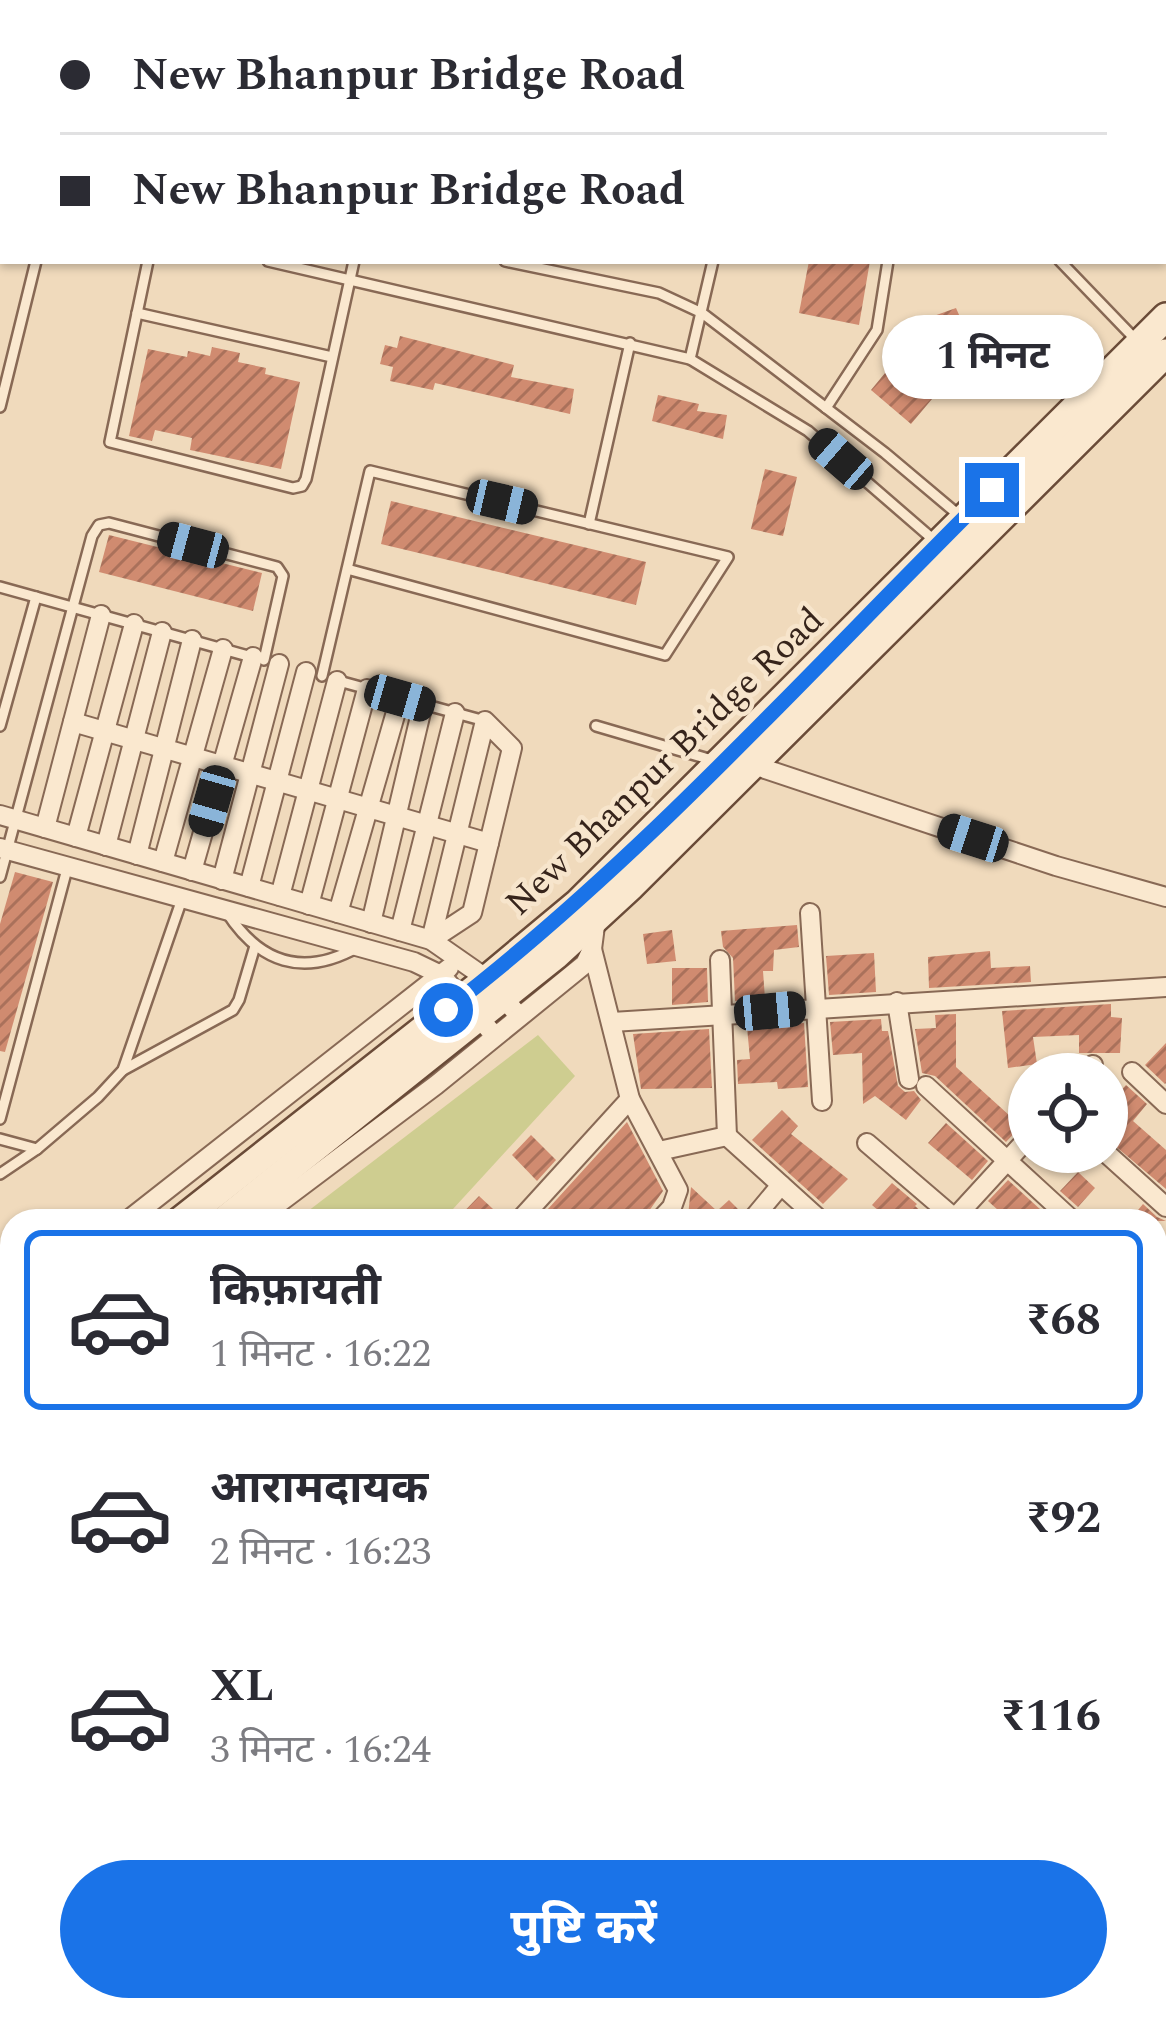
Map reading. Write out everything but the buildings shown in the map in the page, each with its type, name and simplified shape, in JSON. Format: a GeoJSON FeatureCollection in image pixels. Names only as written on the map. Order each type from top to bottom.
{"type":"FeatureCollection","features":[{"type":"Feature","properties":{"kind":"street","name":"New Bhanpur Bridge Road"},"geometry":{"type":"LineString","coordinates":[[503,997],[578,903],[947,553],[1153,348],[1166,317]]}},
{"type":"Feature","properties":{"kind":"street","name":"New Bhanpur Bridge Road"},"geometry":{"type":"LineString","coordinates":[[238,1209],[596,918],[757,760],[947,553]]}},
{"type":"Feature","properties":{"kind":"street"},"geometry":{"type":"LineString","coordinates":[[45,828],[100,615]]}},
{"type":"Feature","properties":{"kind":"street"},"geometry":{"type":"LineString","coordinates":[[76,837],[134,624]]}},
{"type":"Feature","properties":{"kind":"street"},"geometry":{"type":"LineString","coordinates":[[106,846],[162,632]]}},
{"type":"Feature","properties":{"kind":"street"},"geometry":{"type":"LineString","coordinates":[[137,855],[192,640]]}},
{"type":"Feature","properties":{"kind":"street"},"geometry":{"type":"LineString","coordinates":[[163,862],[223,649]]}},
{"type":"Feature","properties":{"kind":"street"},"geometry":{"type":"LineString","coordinates":[[192,871],[222,766],[265,661]]}},
{"type":"Feature","properties":{"kind":"street"},"geometry":{"type":"LineString","coordinates":[[222,880],[250,774],[265,661]]}},
{"type":"Feature","properties":{"kind":"street"},"geometry":{"type":"LineString","coordinates":[[249,887],[277,782],[322,676]]}},
{"type":"Feature","properties":{"kind":"street"},"geometry":{"type":"LineString","coordinates":[[280,896],[308,791],[322,676]]}},
{"type":"Feature","properties":{"kind":"street"},"geometry":{"type":"LineString","coordinates":[[310,905],[367,689]]}},
{"type":"Feature","properties":{"kind":"street"},"geometry":{"type":"LineString","coordinates":[[338,913],[400,698]]}},
{"type":"Feature","properties":{"kind":"street"},"geometry":{"type":"LineString","coordinates":[[371,922],[423,704]]}},
{"type":"Feature","properties":{"kind":"street"},"geometry":{"type":"LineString","coordinates":[[400,931],[454,713]]}},
{"type":"Feature","properties":{"kind":"street"},"geometry":{"type":"LineString","coordinates":[[484,721],[512,748],[472,913],[431,940],[455,833],[484,721]]}},
{"type":"Feature","properties":{"kind":"street"},"geometry":{"type":"LineString","coordinates":[[73,722],[489,843]]}},
{"type":"Feature","properties":{"kind":"street"},"geometry":{"type":"LineString","coordinates":[[757,760],[765,769],[1056,866],[1166,897]]}},
{"type":"Feature","properties":{"kind":"street"},"geometry":{"type":"LineString","coordinates":[[8,818],[431,940],[460,958],[503,997],[585,964],[596,918]]}},
{"type":"Feature","properties":{"kind":"street"},"geometry":{"type":"LineString","coordinates":[[4,849],[395,954],[441,975],[478,1017],[268,1209]]}},
{"type":"Feature","properties":{"kind":"street"},"geometry":{"type":"LineString","coordinates":[[810,914],[822,1101]]}},
{"type":"Feature","properties":{"kind":"street"},"geometry":{"type":"LineString","coordinates":[[592,949],[630,1099],[677,1190],[670,1209]]}},
{"type":"Feature","properties":{"kind":"street"},"geometry":{"type":"LineString","coordinates":[[143,1209],[460,958]]}},
{"type":"Feature","properties":{"kind":"street"},"geometry":{"type":"LineString","coordinates":[[720,960],[727,1136],[808,1209]]}},
{"type":"Feature","properties":{"kind":"street"},"geometry":{"type":"LineString","coordinates":[[612,1022],[1166,987]]}},
{"type":"Feature","properties":{"kind":"street"},"geometry":{"type":"LineString","coordinates":[[897,1002],[918,1083],[1060,1209]]}},
{"type":"Feature","properties":{"kind":"street","name":"New Bhanpur Bridge Road"},"geometry":{"type":"LineString","coordinates":[[198,1209],[478,1017]]}},
{"type":"Feature","properties":{"kind":"street"},"geometry":{"type":"LineString","coordinates":[[1132,1072],[1166,1104]]}},
{"type":"Feature","properties":{"kind":"street"},"geometry":{"type":"LineString","coordinates":[[530,1209],[630,1099]]}},
{"type":"Feature","properties":{"kind":"street"},"geometry":{"type":"LineString","coordinates":[[659,1151],[727,1136]]}},
{"type":"Feature","properties":{"kind":"street"},"geometry":{"type":"LineString","coordinates":[[867,1143],[942,1209]]}},
{"type":"Feature","properties":{"kind":"street"},"geometry":{"type":"LineString","coordinates":[[964,1209],[1006,1161]]}},
{"type":"Feature","properties":{"kind":"street"},"geometry":{"type":"LineString","coordinates":[[1128,1172],[1166,1207]]}},
{"type":"Feature","properties":{"kind":"street"},"geometry":{"type":"LineString","coordinates":[[761,1209],[782,1185]]}},
{"type":"Feature","properties":{"kind":"lane"},"geometry":{"type":"LineString","coordinates":[[0,407],[35,264]]}},
{"type":"Feature","properties":{"kind":"lane"},"geometry":{"type":"LineString","coordinates":[[147,264],[110,442],[292,488],[302,487],[306,479],[353,264]]}},
{"type":"Feature","properties":{"kind":"lane"},"geometry":{"type":"LineString","coordinates":[[282,264],[690,359],[808,431],[947,553]]}},
{"type":"Feature","properties":{"kind":"lane"},"geometry":{"type":"LineString","coordinates":[[519,264],[659,293],[702,313],[972,528]]}},
{"type":"Feature","properties":{"kind":"lane"},"geometry":{"type":"LineString","coordinates":[[690,359],[711,264]]}},
{"type":"Feature","properties":{"kind":"lane"},"geometry":{"type":"LineString","coordinates":[[826,408],[878,330],[888,264]]}},
{"type":"Feature","properties":{"kind":"lane"},"geometry":{"type":"LineString","coordinates":[[1063,264],[1153,348]]}},
{"type":"Feature","properties":{"kind":"lane"},"geometry":{"type":"LineString","coordinates":[[137,313],[332,357]]}},
{"type":"Feature","properties":{"kind":"lane"},"geometry":{"type":"LineString","coordinates":[[590,524],[630,343]]}},
{"type":"Feature","properties":{"kind":"lane"},"geometry":{"type":"LineString","coordinates":[[322,676],[347,569],[370,471],[728,557],[665,655],[347,569]]}},
{"type":"Feature","properties":{"kind":"lane"},"geometry":{"type":"LineString","coordinates":[[0,878],[8,818],[99,525],[110,523],[277,567],[283,576],[265,661]]}},
{"type":"Feature","properties":{"kind":"lane"},"geometry":{"type":"LineString","coordinates":[[0,587],[484,721]]}},
{"type":"Feature","properties":{"kind":"lane"},"geometry":{"type":"LineString","coordinates":[[0,726],[37,597]]}},
{"type":"Feature","properties":{"kind":"lane"},"geometry":{"type":"LineString","coordinates":[[0,679],[12,682]]}},
{"type":"Feature","properties":{"kind":"lane"},"geometry":{"type":"LineString","coordinates":[[596,726],[721,763]]}},
{"type":"Feature","properties":{"kind":"lane"},"geometry":{"type":"LineString","coordinates":[[0,1118],[68,867]]}},
{"type":"Feature","properties":{"kind":"lane"},"geometry":{"type":"LineString","coordinates":[[122,1070],[182,899]]}},
{"type":"Feature","properties":{"kind":"lane"},"geometry":{"type":"LineString","coordinates":[[226,911],[255,946],[286,962],[312,964],[338,958],[361,945]]}},
{"type":"Feature","properties":{"kind":"lane"},"geometry":{"type":"LineString","coordinates":[[0,1174],[98,1097],[122,1070],[232,1010],[255,946]]}},
{"type":"Feature","properties":{"kind":"lane"},"geometry":{"type":"LineString","coordinates":[[0,1139],[37,1149]]}},
{"type":"Feature","properties":{"kind":"shaded area"},"geometry":{"type":"Polygon","coordinates":[[[538,1035],[575,1076],[453,1209],[311,1209],[538,1035]]]}},
{"type":"Feature","properties":{"kind":"route"},"geometry":{"type":"LineString","coordinates":[[446,1010],[578,903],[992,490]]}}]}
